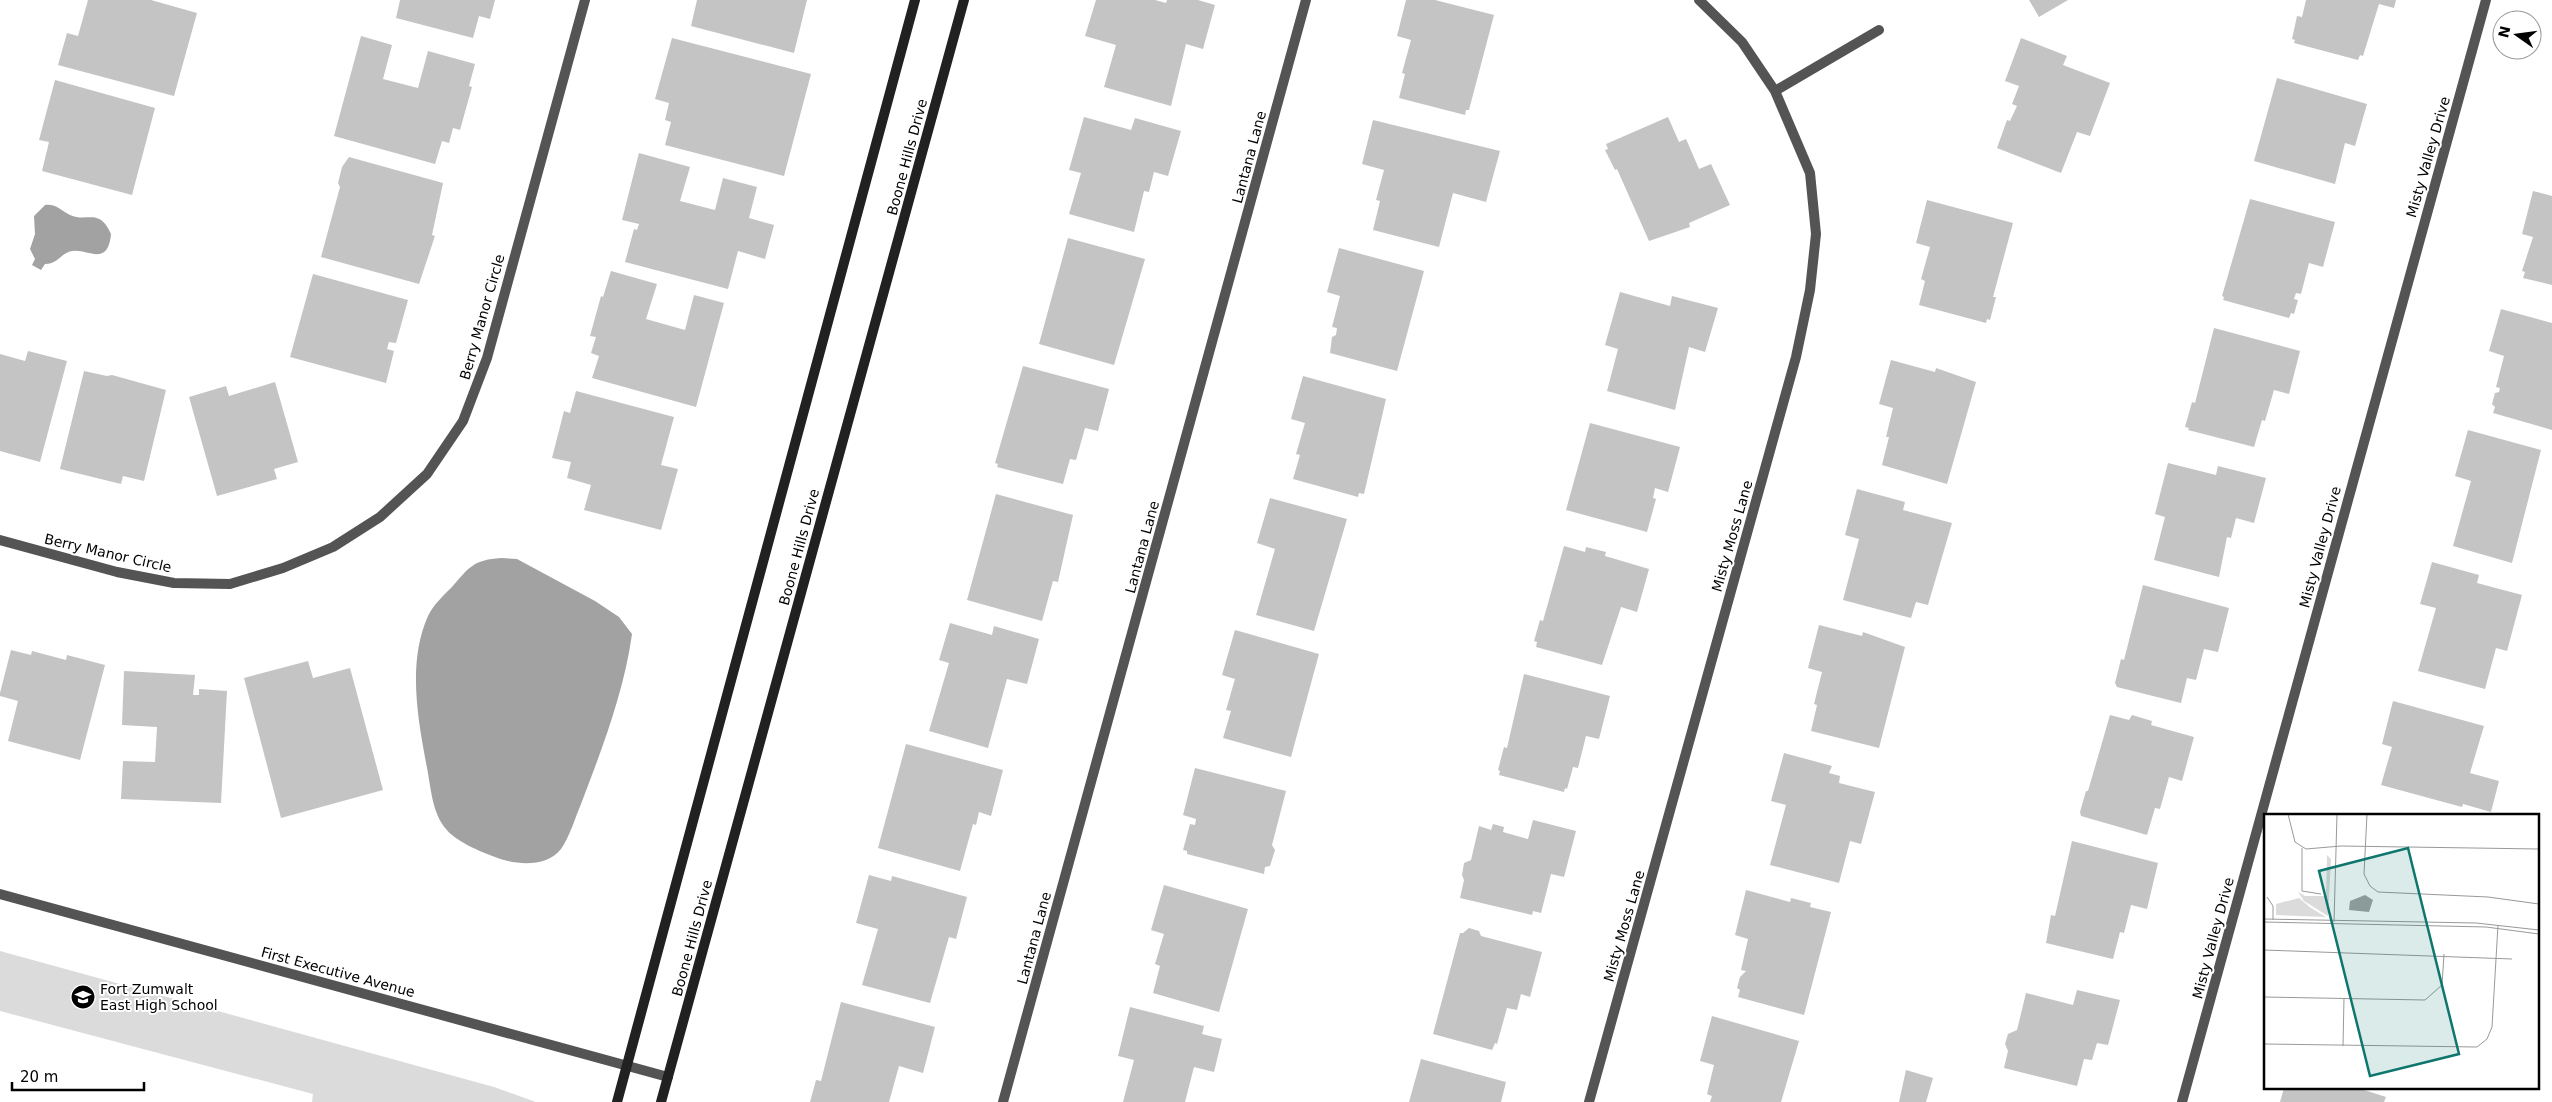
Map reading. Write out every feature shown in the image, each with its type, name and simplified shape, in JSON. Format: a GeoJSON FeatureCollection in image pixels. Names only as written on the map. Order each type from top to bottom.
{"type":"FeatureCollection","features":[{"type":"Feature","properties":{"kind":"street","name":"Berry Manor Circle"},"geometry":{"type":"LineString","coordinates":[[0,540],[117,572],[174,583],[230,584],[284,568],[333,547],[380,517],[426,474],[462,421],[486,358],[585,0]]}},
{"type":"Feature","properties":{"kind":"street"},"geometry":{"type":"LineString","coordinates":[[617,1102],[915,0]]}},
{"type":"Feature","properties":{"kind":"street","name":"Boone Hills Drive"},"geometry":{"type":"LineString","coordinates":[[661,1102],[964,0]]}},
{"type":"Feature","properties":{"kind":"street","name":"Lantana Lane"},"geometry":{"type":"LineString","coordinates":[[1003,1102],[1306,0]]}},
{"type":"Feature","properties":{"kind":"street","name":"Misty Moss Lane"},"geometry":{"type":"LineString","coordinates":[[1589,1102],[1796,357],[1810,290],[1816,234],[1810,173],[1775,91],[1742,42],[1699,0]]}},
{"type":"Feature","properties":{"kind":"street","name":"Misty Valley Drive"},"geometry":{"type":"LineString","coordinates":[[2182,1102],[2486,0]]}},
{"type":"Feature","properties":{"kind":"street"},"geometry":{"type":"LineString","coordinates":[[1775,91],[1880,30]]}},
{"type":"Feature","properties":{"kind":"street","name":"First Executive Avenue"},"geometry":{"type":"LineString","coordinates":[[0,894],[668,1077]]}},
{"type":"Feature","properties":{"kind":"shaded area"},"geometry":{"type":"Polygon","coordinates":[[[45,205],[55,206],[76,217],[92,217],[102,221],[111,234],[106,250],[96,254],[79,251],[69,252],[54,262],[45,264],[41,270],[32,265],[35,259],[30,249],[35,234],[34,216],[45,205]]]}},
{"type":"Feature","properties":{"kind":"shaded area"},"geometry":{"type":"Polygon","coordinates":[[[517,559],[595,601],[619,617],[632,634],[618,699],[570,833],[561,849],[555,855],[539,862],[530,863],[511,862],[483,852],[462,842],[441,823],[433,800],[416,692],[418,653],[430,612],[473,565],[484,560],[517,559]]]}},
{"type":"Feature","properties":{"kind":"shaded area","name":"Fort Zumwalt East High School"},"geometry":{"type":"Polygon","coordinates":[[[0,951],[494,1087],[536,1102],[312,1102],[313,1094],[0,1011],[0,951]]]}},
{"type":"Feature","properties":{"kind":"building"},"geometry":{"type":"Polygon","coordinates":[[[88,0],[151,0],[197,13],[174,96],[58,65],[67,33],[78,36],[88,0]]]}},
{"type":"Feature","properties":{"kind":"building"},"geometry":{"type":"Polygon","coordinates":[[[400,0],[495,0],[490,19],[479,16],[473,38],[396,18],[400,0]]]}},
{"type":"Feature","properties":{"kind":"building"},"geometry":{"type":"Polygon","coordinates":[[[697,0],[807,0],[794,53],[691,26],[697,0]]]}},
{"type":"Feature","properties":{"kind":"building"},"geometry":{"type":"Polygon","coordinates":[[[1096,0],[1155,0],[1166,3],[1167,0],[1198,0],[1215,5],[1203,49],[1186,44],[1171,106],[1104,87],[1116,45],[1085,36],[1096,0]]]}},
{"type":"Feature","properties":{"kind":"building"},"geometry":{"type":"Polygon","coordinates":[[[1406,0],[1435,0],[1494,15],[1469,110],[1466,110],[1465,115],[1399,98],[1405,74],[1402,73],[1411,40],[1397,36],[1406,0]]]}},
{"type":"Feature","properties":{"kind":"building"},"geometry":{"type":"Polygon","coordinates":[[[2029,0],[2068,0],[2039,17],[2029,0]]]}},
{"type":"Feature","properties":{"kind":"building"},"geometry":{"type":"Polygon","coordinates":[[[2306,0],[2396,0],[2394,8],[2379,4],[2363,56],[2360,55],[2358,60],[2294,43],[2295,40],[2292,39],[2297,16],[2302,17],[2306,0]]]}},
{"type":"Feature","properties":{"kind":"building"},"geometry":{"type":"Polygon","coordinates":[[[361,36],[392,45],[383,79],[418,88],[428,51],[475,64],[469,86],[472,87],[460,130],[453,128],[449,143],[442,141],[435,164],[334,136],[361,36]]]}},
{"type":"Feature","properties":{"kind":"building"},"geometry":{"type":"Polygon","coordinates":[[[672,38],[811,74],[784,176],[665,145],[671,122],[665,120],[669,103],[655,99],[672,38]]]}},
{"type":"Feature","properties":{"kind":"building"},"geometry":{"type":"Polygon","coordinates":[[[2021,38],[2067,56],[2063,65],[2110,83],[2090,136],[2077,132],[2061,173],[1997,148],[2007,120],[2010,121],[2017,106],[2012,104],[2019,86],[2005,81],[2021,38]]]}},
{"type":"Feature","properties":{"kind":"building"},"geometry":{"type":"Polygon","coordinates":[[[2277,78],[2367,104],[2355,146],[2345,143],[2335,184],[2254,161],[2277,78]]]}},
{"type":"Feature","properties":{"kind":"building"},"geometry":{"type":"Polygon","coordinates":[[[55,80],[155,108],[132,195],[42,171],[49,142],[39,140],[55,80]]]}},
{"type":"Feature","properties":{"kind":"building"},"geometry":{"type":"Polygon","coordinates":[[[1084,117],[1131,130],[1135,118],[1181,131],[1168,176],[1154,172],[1149,192],[1144,191],[1134,232],[1069,214],[1081,173],[1069,170],[1084,117]]]}},
{"type":"Feature","properties":{"kind":"building"},"geometry":{"type":"Polygon","coordinates":[[[1668,117],[1679,142],[1686,139],[1699,169],[1711,164],[1730,205],[1689,223],[1690,227],[1649,241],[1617,169],[1615,170],[1605,150],[1608,149],[1606,144],[1668,117]]]}},
{"type":"Feature","properties":{"kind":"building"},"geometry":{"type":"Polygon","coordinates":[[[1373,120],[1500,151],[1486,202],[1453,193],[1439,247],[1373,230],[1380,201],[1376,200],[1384,170],[1362,164],[1373,120]]]}},
{"type":"Feature","properties":{"kind":"building"},"geometry":{"type":"Polygon","coordinates":[[[639,153],[690,167],[680,201],[715,210],[723,178],[757,187],[749,218],[774,225],[765,259],[738,251],[728,289],[625,262],[634,229],[637,230],[639,224],[622,220],[639,153]]]}},
{"type":"Feature","properties":{"kind":"building"},"geometry":{"type":"Polygon","coordinates":[[[349,157],[443,183],[432,235],[435,236],[419,284],[321,257],[340,187],[338,183],[342,167],[349,157]]]}},
{"type":"Feature","properties":{"kind":"building"},"geometry":{"type":"Polygon","coordinates":[[[2533,191],[2552,196],[2552,285],[2523,278],[2525,272],[2522,271],[2533,237],[2522,234],[2533,191]]]}},
{"type":"Feature","properties":{"kind":"building"},"geometry":{"type":"Polygon","coordinates":[[[2250,199],[2335,222],[2323,267],[2309,263],[2301,294],[2296,293],[2294,299],[2298,300],[2294,314],[2291,313],[2289,318],[2223,300],[2224,297],[2222,296],[2250,199]]]}},
{"type":"Feature","properties":{"kind":"building"},"geometry":{"type":"Polygon","coordinates":[[[1927,200],[2013,223],[1993,297],[1996,297],[1990,320],[1987,319],[1986,323],[1919,305],[1925,281],[1921,279],[1930,247],[1916,243],[1927,200]]]}},
{"type":"Feature","properties":{"kind":"building"},"geometry":{"type":"Polygon","coordinates":[[[1068,238],[1145,259],[1114,365],[1039,344],[1068,238]]]}},
{"type":"Feature","properties":{"kind":"building"},"geometry":{"type":"Polygon","coordinates":[[[1339,248],[1424,271],[1397,371],[1330,353],[1332,337],[1336,335],[1337,328],[1332,327],[1340,296],[1327,292],[1339,248]]]}},
{"type":"Feature","properties":{"kind":"building"},"geometry":{"type":"Polygon","coordinates":[[[611,271],[657,284],[646,319],[685,330],[694,295],[724,303],[696,407],[592,378],[599,356],[591,353],[596,337],[590,336],[601,296],[603,297],[611,271]]]}},
{"type":"Feature","properties":{"kind":"building"},"geometry":{"type":"Polygon","coordinates":[[[313,274],[408,300],[396,343],[389,342],[387,349],[394,351],[386,383],[290,357],[313,274]]]}},
{"type":"Feature","properties":{"kind":"building"},"geometry":{"type":"Polygon","coordinates":[[[1620,292],[1670,306],[1672,296],[1718,308],[1705,352],[1689,347],[1675,410],[1607,391],[1618,349],[1605,345],[1620,292]]]}},
{"type":"Feature","properties":{"kind":"building"},"geometry":{"type":"Polygon","coordinates":[[[2501,309],[2552,323],[2552,430],[2493,413],[2495,407],[2492,404],[2495,393],[2499,392],[2500,388],[2496,387],[2504,356],[2489,351],[2501,309]]]}},
{"type":"Feature","properties":{"kind":"building"},"geometry":{"type":"Polygon","coordinates":[[[2214,328],[2300,351],[2289,394],[2274,390],[2265,421],[2262,420],[2254,447],[2188,430],[2189,428],[2185,427],[2192,402],[2195,403],[2214,328]]]}},
{"type":"Feature","properties":{"kind":"building"},"geometry":{"type":"Polygon","coordinates":[[[28,351],[67,361],[40,462],[0,451],[0,354],[25,361],[28,351]]]}},
{"type":"Feature","properties":{"kind":"building"},"geometry":{"type":"Polygon","coordinates":[[[1891,360],[1935,372],[1936,368],[1976,382],[1947,484],[1882,465],[1889,437],[1886,437],[1893,408],[1879,404],[1891,360]]]}},
{"type":"Feature","properties":{"kind":"building"},"geometry":{"type":"Polygon","coordinates":[[[1023,366],[1109,389],[1098,431],[1085,428],[1076,460],[1070,459],[1063,484],[997,467],[998,464],[995,463],[1023,366]]]}},
{"type":"Feature","properties":{"kind":"building"},"geometry":{"type":"Polygon","coordinates":[[[84,371],[107,376],[112,375],[166,390],[144,481],[123,476],[121,484],[60,469],[84,371]]]}},
{"type":"Feature","properties":{"kind":"building"},"geometry":{"type":"Polygon","coordinates":[[[1303,376],[1386,399],[1364,494],[1359,493],[1358,497],[1293,479],[1300,455],[1296,454],[1305,423],[1291,419],[1303,376]]]}},
{"type":"Feature","properties":{"kind":"building"},"geometry":{"type":"Polygon","coordinates":[[[275,382],[298,462],[274,469],[277,479],[217,496],[189,397],[226,386],[229,396],[275,382]]]}},
{"type":"Feature","properties":{"kind":"building"},"geometry":{"type":"Polygon","coordinates":[[[576,391],[674,417],[661,465],[678,469],[661,530],[584,510],[591,485],[567,478],[571,462],[552,458],[564,411],[570,413],[576,391]]]}},
{"type":"Feature","properties":{"kind":"building"},"geometry":{"type":"Polygon","coordinates":[[[1590,423],[1680,447],[1668,492],[1655,488],[1653,498],[1656,499],[1647,532],[1566,510],[1590,423]]]}},
{"type":"Feature","properties":{"kind":"building"},"geometry":{"type":"Polygon","coordinates":[[[2468,430],[2541,450],[2512,563],[2453,546],[2471,481],[2455,476],[2468,430]]]}},
{"type":"Feature","properties":{"kind":"building"},"geometry":{"type":"Polygon","coordinates":[[[2168,463],[2216,475],[2218,466],[2266,478],[2254,523],[2236,518],[2231,538],[2227,537],[2219,577],[2154,560],[2165,517],[2155,514],[2168,463]]]}},
{"type":"Feature","properties":{"kind":"building"},"geometry":{"type":"Polygon","coordinates":[[[1857,489],[1905,502],[1903,510],[1952,523],[1928,605],[1916,602],[1911,618],[1843,600],[1859,539],[1845,535],[1857,489]]]}},
{"type":"Feature","properties":{"kind":"building"},"geometry":{"type":"Polygon","coordinates":[[[996,494],[1073,515],[1058,582],[1053,581],[1042,621],[967,600],[996,494]]]}},
{"type":"Feature","properties":{"kind":"building"},"geometry":{"type":"Polygon","coordinates":[[[1270,498],[1347,519],[1314,631],[1256,615],[1275,549],[1257,543],[1270,498]]]}},
{"type":"Feature","properties":{"kind":"building"},"geometry":{"type":"Polygon","coordinates":[[[1564,546],[1585,552],[1586,547],[1606,552],[1605,556],[1649,569],[1637,612],[1621,607],[1602,665],[1536,647],[1537,642],[1534,641],[1540,620],[1543,621],[1564,546]]]}},
{"type":"Feature","properties":{"kind":"building"},"geometry":{"type":"Polygon","coordinates":[[[2432,562],[2479,575],[2477,583],[2522,595],[2507,651],[2496,648],[2485,689],[2418,671],[2436,608],[2420,604],[2432,562]]]}},
{"type":"Feature","properties":{"kind":"building"},"geometry":{"type":"Polygon","coordinates":[[[2143,585],[2229,608],[2218,652],[2204,649],[2196,680],[2187,678],[2181,703],[2117,687],[2115,683],[2121,659],[2124,660],[2143,585]]]}},
{"type":"Feature","properties":{"kind":"building"},"geometry":{"type":"Polygon","coordinates":[[[950,623],[992,635],[994,626],[1039,639],[1027,684],[1007,679],[988,748],[929,731],[949,663],[939,660],[950,623]]]}},
{"type":"Feature","properties":{"kind":"building"},"geometry":{"type":"Polygon","coordinates":[[[1819,625],[1862,636],[1863,632],[1905,647],[1879,748],[1811,731],[1817,705],[1814,704],[1822,672],[1808,668],[1819,625]]]}},
{"type":"Feature","properties":{"kind":"building"},"geometry":{"type":"Polygon","coordinates":[[[1235,630],[1319,654],[1291,757],[1223,738],[1231,711],[1226,710],[1235,679],[1222,675],[1235,630]]]}},
{"type":"Feature","properties":{"kind":"building"},"geometry":{"type":"Polygon","coordinates":[[[11,650],[31,655],[32,651],[66,660],[67,655],[105,665],[80,760],[8,741],[18,701],[0,696],[0,693],[11,650]]]}},
{"type":"Feature","properties":{"kind":"building"},"geometry":{"type":"Polygon","coordinates":[[[308,661],[313,678],[350,668],[383,790],[281,818],[244,678],[308,661]]]}},
{"type":"Feature","properties":{"kind":"building"},"geometry":{"type":"Polygon","coordinates":[[[124,671],[195,675],[193,695],[199,695],[199,689],[227,691],[221,803],[121,799],[123,761],[155,762],[157,727],[122,725],[124,671]]]}},
{"type":"Feature","properties":{"kind":"building"},"geometry":{"type":"Polygon","coordinates":[[[1524,674],[1610,696],[1599,739],[1586,736],[1578,768],[1573,767],[1567,789],[1565,788],[1564,792],[1499,775],[1500,771],[1498,770],[1504,747],[1507,748],[1524,674]]]}},
{"type":"Feature","properties":{"kind":"building"},"geometry":{"type":"Polygon","coordinates":[[[2393,701],[2484,726],[2470,773],[2499,781],[2491,812],[2463,804],[2462,807],[2381,785],[2392,747],[2382,744],[2393,701]]]}},
{"type":"Feature","properties":{"kind":"building"},"geometry":{"type":"Polygon","coordinates":[[[2110,715],[2129,720],[2132,715],[2152,721],[2151,725],[2194,737],[2182,781],[2169,777],[2160,809],[2155,808],[2147,835],[2081,816],[2080,812],[2086,791],[2088,791],[2110,715]]]}},
{"type":"Feature","properties":{"kind":"building"},"geometry":{"type":"Polygon","coordinates":[[[906,744],[1003,770],[991,816],[979,812],[976,825],[973,824],[960,871],[878,848],[906,744]]]}},
{"type":"Feature","properties":{"kind":"building"},"geometry":{"type":"Polygon","coordinates":[[[1784,753],[1832,766],[1829,773],[1840,776],[1839,783],[1875,792],[1861,844],[1850,841],[1839,883],[1770,865],[1786,805],[1771,801],[1784,753]]]}},
{"type":"Feature","properties":{"kind":"building"},"geometry":{"type":"Polygon","coordinates":[[[1195,768],[1286,791],[1272,845],[1275,850],[1270,866],[1265,867],[1264,874],[1187,854],[1187,851],[1183,850],[1190,824],[1195,825],[1196,819],[1183,815],[1195,768]]]}},
{"type":"Feature","properties":{"kind":"building"},"geometry":{"type":"Polygon","coordinates":[[[1533,820],[1576,831],[1564,877],[1551,874],[1541,913],[1533,911],[1532,915],[1460,898],[1464,880],[1462,875],[1464,863],[1471,860],[1479,826],[1491,830],[1493,824],[1504,827],[1503,832],[1528,839],[1533,820]]]}},
{"type":"Feature","properties":{"kind":"building"},"geometry":{"type":"Polygon","coordinates":[[[2072,841],[2158,863],[2147,909],[2131,905],[2124,933],[2120,932],[2113,959],[2046,943],[2051,915],[2055,916],[2072,841]]]}},
{"type":"Feature","properties":{"kind":"building"},"geometry":{"type":"Polygon","coordinates":[[[869,875],[891,881],[892,876],[967,897],[956,939],[949,937],[930,1003],[862,985],[878,929],[856,923],[869,875]]]}},
{"type":"Feature","properties":{"kind":"building"},"geometry":{"type":"Polygon","coordinates":[[[1164,885],[1248,909],[1219,1012],[1153,993],[1160,966],[1155,964],[1164,934],[1151,930],[1164,885]]]}},
{"type":"Feature","properties":{"kind":"building"},"geometry":{"type":"Polygon","coordinates":[[[1746,890],[1790,902],[1791,898],[1811,903],[1810,907],[1831,912],[1804,1015],[1738,997],[1740,990],[1737,988],[1740,977],[1746,971],[1741,970],[1748,939],[1735,935],[1746,890]]]}},
{"type":"Feature","properties":{"kind":"building"},"geometry":{"type":"Polygon","coordinates":[[[1469,928],[1479,931],[1481,936],[1542,952],[1530,997],[1521,994],[1517,1010],[1507,1008],[1497,1044],[1495,1043],[1492,1050],[1433,1034],[1460,933],[1469,928]]]}},
{"type":"Feature","properties":{"kind":"building"},"geometry":{"type":"Polygon","coordinates":[[[2077,990],[2120,1000],[2108,1045],[2097,1043],[2092,1060],[2084,1059],[2077,1086],[2004,1068],[2008,1051],[2005,1044],[2008,1034],[2017,1030],[2026,993],[2073,1005],[2077,990]]]}},
{"type":"Feature","properties":{"kind":"building"},"geometry":{"type":"Polygon","coordinates":[[[841,1002],[935,1027],[923,1073],[899,1066],[889,1102],[810,1102],[816,1080],[821,1081],[841,1002]]]}},
{"type":"Feature","properties":{"kind":"building"},"geometry":{"type":"Polygon","coordinates":[[[1130,1007],[1204,1026],[1202,1034],[1222,1039],[1214,1072],[1194,1067],[1185,1102],[1123,1102],[1134,1060],[1118,1056],[1130,1007]]]}},
{"type":"Feature","properties":{"kind":"building"},"geometry":{"type":"Polygon","coordinates":[[[1712,1016],[1799,1041],[1781,1102],[1710,1102],[1712,1096],[1707,1094],[1714,1065],[1700,1061],[1712,1016]]]}},
{"type":"Feature","properties":{"kind":"building"},"geometry":{"type":"Polygon","coordinates":[[[1421,1059],[1506,1082],[1501,1102],[1409,1102],[1421,1059]]]}},
{"type":"Feature","properties":{"kind":"building"},"geometry":{"type":"Polygon","coordinates":[[[1906,1070],[1933,1078],[1926,1102],[1899,1102],[1906,1070]]]}},
{"type":"Feature","properties":{"kind":"building"},"geometry":{"type":"Polygon","coordinates":[[[2283,1090],[2364,1090],[2386,1097],[2384,1102],[2280,1102],[2283,1090]]]}},
{"type":"Feature","properties":{"kind":"place","name":"Fort Zumwalt East High School"},"geometry":{"type":"Point","coordinates":[83,997]}}]}
